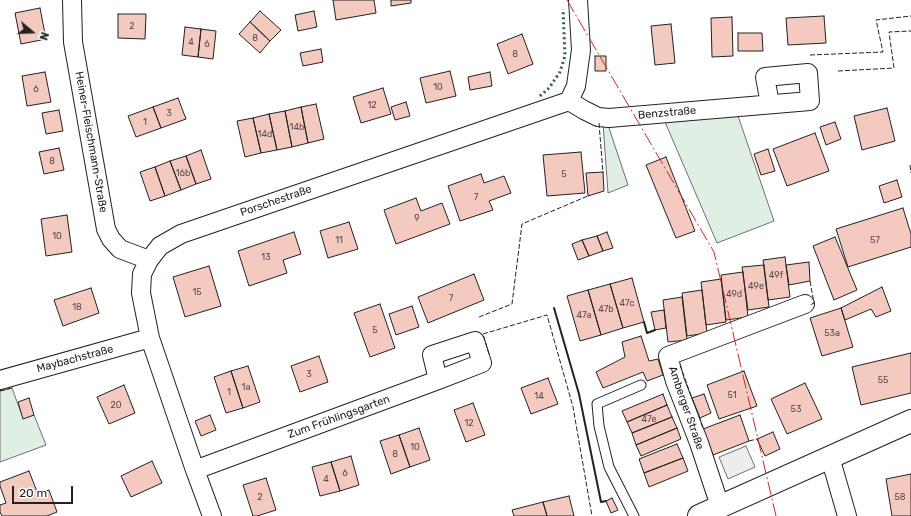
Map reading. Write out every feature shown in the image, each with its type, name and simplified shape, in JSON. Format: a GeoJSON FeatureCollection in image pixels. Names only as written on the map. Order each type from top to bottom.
{"type":"FeatureCollection","features":[{"type":"Feature","properties":{"kind":"street","name":"Heiner-Fleischmann-Straße"},"geometry":{"type":"LineString","coordinates":[[72,0],[74,42],[106,229],[111,240],[120,249],[149,260]]}},
{"type":"Feature","properties":{"kind":"street"},"geometry":{"type":"LineString","coordinates":[[569,100],[576,86],[581,50],[578,0]]}},
{"type":"Feature","properties":{"kind":"street","name":"Porschestraße"},"geometry":{"type":"LineString","coordinates":[[212,516],[150,338],[141,293],[142,274],[149,260],[160,246],[181,234],[569,100]]}},
{"type":"Feature","properties":{"kind":"street","name":"Benzstraße"},"geometry":{"type":"LineString","coordinates":[[569,100],[598,117],[609,118],[770,104]]}},
{"type":"Feature","properties":{"kind":"street","name":"Amberger Straße"},"geometry":{"type":"LineString","coordinates":[[804,304],[668,356],[675,381],[699,444],[708,513],[911,421]]}},
{"type":"Feature","properties":{"kind":"street","name":"Maybachstraße"},"geometry":{"type":"LineString","coordinates":[[0,380],[150,338]]}},
{"type":"Feature","properties":{"kind":"street","name":"Zum Frühlingsgarten"},"geometry":{"type":"LineString","coordinates":[[195,470],[438,380],[482,363],[475,341],[432,355],[438,380]]}},
{"type":"Feature","properties":{"kind":"street"},"geometry":{"type":"LineString","coordinates":[[830,457],[847,516]]}},
{"type":"Feature","properties":{"kind":"lane"},"geometry":{"type":"LineString","coordinates":[[634,516],[609,467],[599,426],[597,404],[641,385]]}},
{"type":"Feature","properties":{"kind":"green space"},"geometry":{"type":"Polygon","coordinates":[[[737,113],[774,221],[717,243],[665,122],[737,113]]]}},
{"type":"Feature","properties":{"kind":"green space"},"geometry":{"type":"Polygon","coordinates":[[[607,122],[628,185],[608,193],[603,123],[607,122]]]}},
{"type":"Feature","properties":{"kind":"green space"},"geometry":{"type":"Polygon","coordinates":[[[12,388],[23,418],[34,415],[46,445],[0,462],[0,391],[12,388]]]}},
{"type":"Feature","properties":{"kind":"shaded area"},"geometry":{"type":"Polygon","coordinates":[[[746,446],[755,467],[728,479],[719,457],[746,446]]]}},
{"type":"Feature","properties":{"kind":"building"},"geometry":{"type":"Polygon","coordinates":[[[333,0],[374,0],[376,13],[336,20],[333,0]]]}},
{"type":"Feature","properties":{"kind":"building"},"geometry":{"type":"Polygon","coordinates":[[[391,0],[411,0],[411,3],[391,6],[391,0]]]}},
{"type":"Feature","properties":{"kind":"building"},"geometry":{"type":"Polygon","coordinates":[[[40,8],[46,39],[21,44],[15,13],[40,8]]]}},
{"type":"Feature","properties":{"kind":"building"},"geometry":{"type":"Polygon","coordinates":[[[260,11],[281,30],[270,41],[250,22],[260,11]]]}},
{"type":"Feature","properties":{"kind":"building"},"geometry":{"type":"Polygon","coordinates":[[[314,11],[317,27],[298,31],[295,15],[314,11]]]}},
{"type":"Feature","properties":{"kind":"building"},"geometry":{"type":"Polygon","coordinates":[[[118,14],[146,14],[145,39],[118,38],[118,14]]]}},
{"type":"Feature","properties":{"kind":"building"},"geometry":{"type":"Polygon","coordinates":[[[824,16],[826,43],[788,45],[786,18],[824,16]]]}},
{"type":"Feature","properties":{"kind":"building"},"geometry":{"type":"Polygon","coordinates":[[[732,17],[733,56],[712,57],[711,18],[732,17]]]}},
{"type":"Feature","properties":{"kind":"building"},"geometry":{"type":"Polygon","coordinates":[[[250,22],[270,41],[260,53],[239,34],[250,22]]]}},
{"type":"Feature","properties":{"kind":"building"},"geometry":{"type":"Polygon","coordinates":[[[671,24],[675,63],[655,65],[651,26],[671,24]]]}},
{"type":"Feature","properties":{"kind":"building"},"geometry":{"type":"Polygon","coordinates":[[[185,27],[201,29],[198,57],[182,55],[185,27]]]}},
{"type":"Feature","properties":{"kind":"building"},"geometry":{"type":"Polygon","coordinates":[[[201,29],[216,31],[213,59],[198,57],[201,29]]]}},
{"type":"Feature","properties":{"kind":"building"},"geometry":{"type":"Polygon","coordinates":[[[738,33],[762,33],[763,51],[738,51],[738,33]]]}},
{"type":"Feature","properties":{"kind":"building"},"geometry":{"type":"Polygon","coordinates":[[[522,34],[533,64],[508,74],[497,44],[522,34]]]}},
{"type":"Feature","properties":{"kind":"building"},"geometry":{"type":"Polygon","coordinates":[[[321,49],[323,62],[303,66],[300,53],[321,49]]]}},
{"type":"Feature","properties":{"kind":"building"},"geometry":{"type":"Polygon","coordinates":[[[595,56],[606,56],[606,71],[595,71],[595,56]]]}},
{"type":"Feature","properties":{"kind":"building"},"geometry":{"type":"Polygon","coordinates":[[[450,71],[456,96],[426,103],[420,78],[450,71]]]}},
{"type":"Feature","properties":{"kind":"building"},"geometry":{"type":"Polygon","coordinates":[[[45,72],[51,102],[27,106],[22,76],[45,72]]]}},
{"type":"Feature","properties":{"kind":"building"},"geometry":{"type":"Polygon","coordinates":[[[490,72],[492,86],[470,90],[468,77],[490,72]]]}},
{"type":"Feature","properties":{"kind":"building"},"geometry":{"type":"Polygon","coordinates":[[[383,88],[391,114],[361,123],[353,97],[383,88]]]}},
{"type":"Feature","properties":{"kind":"building"},"geometry":{"type":"Polygon","coordinates":[[[178,98],[186,119],[161,128],[153,107],[178,98]]]}},
{"type":"Feature","properties":{"kind":"building"},"geometry":{"type":"Polygon","coordinates":[[[406,102],[410,116],[395,120],[391,107],[406,102]]]}},
{"type":"Feature","properties":{"kind":"building"},"geometry":{"type":"Polygon","coordinates":[[[316,104],[324,139],[308,143],[301,107],[316,104]]]}},
{"type":"Feature","properties":{"kind":"building"},"geometry":{"type":"Polygon","coordinates":[[[153,107],[161,128],[136,137],[128,116],[153,107]]]}},
{"type":"Feature","properties":{"kind":"building"},"geometry":{"type":"Polygon","coordinates":[[[301,107],[308,143],[292,147],[285,111],[301,107]]]}},
{"type":"Feature","properties":{"kind":"building"},"geometry":{"type":"Polygon","coordinates":[[[887,108],[895,141],[862,150],[854,116],[887,108]]]}},
{"type":"Feature","properties":{"kind":"building"},"geometry":{"type":"Polygon","coordinates":[[[59,110],[63,131],[46,134],[42,113],[59,110]]]}},
{"type":"Feature","properties":{"kind":"building"},"geometry":{"type":"Polygon","coordinates":[[[285,111],[292,147],[277,150],[269,114],[285,111]]]}},
{"type":"Feature","properties":{"kind":"building"},"geometry":{"type":"Polygon","coordinates":[[[269,114],[277,150],[261,153],[253,118],[269,114]]]}},
{"type":"Feature","properties":{"kind":"building"},"geometry":{"type":"Polygon","coordinates":[[[253,118],[261,153],[245,157],[237,121],[253,118]]]}},
{"type":"Feature","properties":{"kind":"building"},"geometry":{"type":"Polygon","coordinates":[[[835,122],[841,139],[826,145],[820,127],[835,122]]]}},
{"type":"Feature","properties":{"kind":"building"},"geometry":{"type":"Polygon","coordinates":[[[815,133],[829,171],[787,186],[773,149],[815,133]]]}},
{"type":"Feature","properties":{"kind":"building"},"geometry":{"type":"Polygon","coordinates":[[[59,148],[64,170],[44,174],[39,152],[59,148]]]}},
{"type":"Feature","properties":{"kind":"building"},"geometry":{"type":"Polygon","coordinates":[[[768,149],[775,171],[761,175],[754,154],[768,149]]]}},
{"type":"Feature","properties":{"kind":"building"},"geometry":{"type":"Polygon","coordinates":[[[201,150],[211,179],[196,184],[186,156],[201,150]]]}},
{"type":"Feature","properties":{"kind":"building"},"geometry":{"type":"Polygon","coordinates":[[[581,152],[585,193],[547,196],[543,155],[581,152]]]}},
{"type":"Feature","properties":{"kind":"building"},"geometry":{"type":"Polygon","coordinates":[[[186,156],[196,184],[181,190],[170,161],[186,156]]]}},
{"type":"Feature","properties":{"kind":"building"},"geometry":{"type":"Polygon","coordinates":[[[666,157],[695,231],[676,238],[646,165],[666,157]]]}},
{"type":"Feature","properties":{"kind":"building"},"geometry":{"type":"Polygon","coordinates":[[[170,161],[181,190],[165,196],[155,167],[170,161]]]}},
{"type":"Feature","properties":{"kind":"building"},"geometry":{"type":"Polygon","coordinates":[[[155,167],[165,196],[150,201],[140,172],[155,167]]]}},
{"type":"Feature","properties":{"kind":"building"},"geometry":{"type":"Polygon","coordinates":[[[603,172],[604,191],[588,196],[586,173],[603,172]]]}},
{"type":"Feature","properties":{"kind":"building"},"geometry":{"type":"Polygon","coordinates":[[[481,174],[484,183],[504,176],[511,193],[489,201],[493,210],[460,221],[448,186],[481,174]]]}},
{"type":"Feature","properties":{"kind":"building"},"geometry":{"type":"Polygon","coordinates":[[[897,180],[902,197],[884,203],[879,186],[897,180]]]}},
{"type":"Feature","properties":{"kind":"building"},"geometry":{"type":"Polygon","coordinates":[[[416,198],[421,211],[442,203],[450,224],[396,244],[384,210],[416,198]]]}},
{"type":"Feature","properties":{"kind":"building"},"geometry":{"type":"Polygon","coordinates":[[[903,208],[911,234],[911,247],[848,267],[836,229],[903,208]]]}},
{"type":"Feature","properties":{"kind":"building"},"geometry":{"type":"Polygon","coordinates":[[[67,215],[72,252],[46,256],[41,219],[67,215]]]}},
{"type":"Feature","properties":{"kind":"building"},"geometry":{"type":"Polygon","coordinates":[[[349,222],[358,249],[328,258],[320,231],[349,222]]]}},
{"type":"Feature","properties":{"kind":"building"},"geometry":{"type":"Polygon","coordinates":[[[294,232],[301,254],[283,260],[287,273],[249,286],[238,251],[294,232]]]}},
{"type":"Feature","properties":{"kind":"building"},"geometry":{"type":"Polygon","coordinates":[[[607,232],[613,248],[603,251],[597,236],[607,232]]]}},
{"type":"Feature","properties":{"kind":"building"},"geometry":{"type":"Polygon","coordinates":[[[597,236],[603,251],[589,256],[582,240],[597,236]]]}},
{"type":"Feature","properties":{"kind":"building"},"geometry":{"type":"Polygon","coordinates":[[[835,237],[857,290],[834,300],[813,246],[835,237]]]}},
{"type":"Feature","properties":{"kind":"building"},"geometry":{"type":"Polygon","coordinates":[[[582,240],[589,256],[578,260],[572,244],[582,240]]]}},
{"type":"Feature","properties":{"kind":"building"},"geometry":{"type":"Polygon","coordinates":[[[785,257],[790,297],[768,300],[763,260],[785,257]]]}},
{"type":"Feature","properties":{"kind":"building"},"geometry":{"type":"Polygon","coordinates":[[[809,262],[810,281],[789,285],[786,265],[809,262]]]}},
{"type":"Feature","properties":{"kind":"building"},"geometry":{"type":"Polygon","coordinates":[[[764,265],[769,307],[748,310],[742,267],[764,265]]]}},
{"type":"Feature","properties":{"kind":"building"},"geometry":{"type":"Polygon","coordinates":[[[209,266],[221,306],[185,317],[173,277],[209,266]]]}},
{"type":"Feature","properties":{"kind":"building"},"geometry":{"type":"Polygon","coordinates":[[[743,272],[748,317],[726,320],[721,275],[743,272]]]}},
{"type":"Feature","properties":{"kind":"building"},"geometry":{"type":"Polygon","coordinates":[[[474,274],[484,300],[428,323],[418,297],[474,274]]]}},
{"type":"Feature","properties":{"kind":"building"},"geometry":{"type":"Polygon","coordinates":[[[632,278],[644,322],[623,328],[610,284],[632,278]]]}},
{"type":"Feature","properties":{"kind":"building"},"geometry":{"type":"Polygon","coordinates":[[[721,279],[726,322],[706,325],[701,282],[721,279]]]}},
{"type":"Feature","properties":{"kind":"building"},"geometry":{"type":"Polygon","coordinates":[[[610,284],[623,328],[601,335],[588,290],[610,284]]]}},
{"type":"Feature","properties":{"kind":"building"},"geometry":{"type":"Polygon","coordinates":[[[882,287],[891,311],[876,317],[871,309],[845,320],[841,308],[882,287]]]}},
{"type":"Feature","properties":{"kind":"building"},"geometry":{"type":"Polygon","coordinates":[[[91,288],[99,313],[63,326],[54,300],[91,288]]]}},
{"type":"Feature","properties":{"kind":"building"},"geometry":{"type":"Polygon","coordinates":[[[588,290],[601,335],[580,341],[567,296],[588,290]]]}},
{"type":"Feature","properties":{"kind":"building"},"geometry":{"type":"Polygon","coordinates":[[[702,290],[707,333],[687,336],[682,293],[702,290]]]}},
{"type":"Feature","properties":{"kind":"building"},"geometry":{"type":"Polygon","coordinates":[[[682,297],[687,340],[668,342],[663,300],[682,297]]]}},
{"type":"Feature","properties":{"kind":"building"},"geometry":{"type":"Polygon","coordinates":[[[380,304],[395,348],[370,357],[354,313],[380,304]]]}},
{"type":"Feature","properties":{"kind":"building"},"geometry":{"type":"Polygon","coordinates":[[[412,306],[419,327],[396,335],[389,314],[412,306]]]}},
{"type":"Feature","properties":{"kind":"building"},"geometry":{"type":"Polygon","coordinates":[[[841,308],[853,347],[822,356],[810,318],[841,308]]]}},
{"type":"Feature","properties":{"kind":"building"},"geometry":{"type":"Polygon","coordinates":[[[664,310],[666,328],[655,330],[651,312],[664,310]]]}},
{"type":"Feature","properties":{"kind":"building"},"geometry":{"type":"Polygon","coordinates":[[[641,336],[649,361],[658,359],[663,375],[647,381],[643,372],[603,388],[596,372],[625,357],[622,342],[641,336]]]}},
{"type":"Feature","properties":{"kind":"building"},"geometry":{"type":"Polygon","coordinates":[[[911,353],[911,393],[861,405],[852,367],[911,353]]]}},
{"type":"Feature","properties":{"kind":"building"},"geometry":{"type":"Polygon","coordinates":[[[319,356],[328,382],[300,392],[291,366],[319,356]]]}},
{"type":"Feature","properties":{"kind":"building"},"geometry":{"type":"Polygon","coordinates":[[[248,366],[260,402],[243,408],[231,371],[248,366]]]}},
{"type":"Feature","properties":{"kind":"building"},"geometry":{"type":"Polygon","coordinates":[[[231,371],[243,408],[226,413],[214,377],[231,371]]]}},
{"type":"Feature","properties":{"kind":"building"},"geometry":{"type":"Polygon","coordinates":[[[744,371],[757,406],[719,419],[707,385],[744,371]]]}},
{"type":"Feature","properties":{"kind":"building"},"geometry":{"type":"Polygon","coordinates":[[[548,378],[558,404],[531,414],[521,388],[548,378]]]}},
{"type":"Feature","properties":{"kind":"building"},"geometry":{"type":"Polygon","coordinates":[[[805,383],[822,419],[787,434],[771,399],[805,383]]]}},
{"type":"Feature","properties":{"kind":"building"},"geometry":{"type":"Polygon","coordinates":[[[124,385],[135,413],[109,424],[97,397],[124,385]]]}},
{"type":"Feature","properties":{"kind":"building"},"geometry":{"type":"Polygon","coordinates":[[[663,394],[667,405],[627,422],[622,411],[663,394]]]}},
{"type":"Feature","properties":{"kind":"building"},"geometry":{"type":"Polygon","coordinates":[[[704,394],[711,413],[700,418],[692,398],[704,394]]]}},
{"type":"Feature","properties":{"kind":"building"},"geometry":{"type":"Polygon","coordinates":[[[29,398],[34,415],[23,419],[18,402],[29,398]]]}},
{"type":"Feature","properties":{"kind":"building"},"geometry":{"type":"Polygon","coordinates":[[[473,403],[485,435],[466,442],[454,410],[473,403]]]}},
{"type":"Feature","properties":{"kind":"building"},"geometry":{"type":"Polygon","coordinates":[[[667,405],[672,417],[632,433],[627,422],[667,405]]]}},
{"type":"Feature","properties":{"kind":"building"},"geometry":{"type":"Polygon","coordinates":[[[210,415],[216,430],[201,436],[195,421],[210,415]]]}},
{"type":"Feature","properties":{"kind":"building"},"geometry":{"type":"Polygon","coordinates":[[[740,415],[749,441],[713,455],[703,429],[740,415]]]}},
{"type":"Feature","properties":{"kind":"building"},"geometry":{"type":"Polygon","coordinates":[[[672,417],[677,428],[636,445],[632,433],[672,417]]]}},
{"type":"Feature","properties":{"kind":"building"},"geometry":{"type":"Polygon","coordinates":[[[419,428],[430,460],[410,467],[399,435],[419,428]]]}},
{"type":"Feature","properties":{"kind":"building"},"geometry":{"type":"Polygon","coordinates":[[[677,428],[681,439],[641,456],[636,445],[677,428]]]}},
{"type":"Feature","properties":{"kind":"building"},"geometry":{"type":"Polygon","coordinates":[[[773,432],[780,449],[765,456],[757,439],[773,432]]]}},
{"type":"Feature","properties":{"kind":"building"},"geometry":{"type":"Polygon","coordinates":[[[399,435],[410,467],[391,474],[380,441],[399,435]]]}},
{"type":"Feature","properties":{"kind":"building"},"geometry":{"type":"Polygon","coordinates":[[[677,444],[683,458],[644,473],[639,459],[677,444]]]}},
{"type":"Feature","properties":{"kind":"building"},"geometry":{"type":"Polygon","coordinates":[[[351,456],[359,485],[340,491],[331,462],[351,456]]]}},
{"type":"Feature","properties":{"kind":"building"},"geometry":{"type":"Polygon","coordinates":[[[683,458],[688,471],[649,487],[644,473],[683,458]]]}},
{"type":"Feature","properties":{"kind":"building"},"geometry":{"type":"Polygon","coordinates":[[[152,461],[162,483],[131,497],[121,476],[152,461]]]}},
{"type":"Feature","properties":{"kind":"building"},"geometry":{"type":"Polygon","coordinates":[[[331,462],[340,491],[320,496],[312,467],[331,462]]]}},
{"type":"Feature","properties":{"kind":"building"},"geometry":{"type":"Polygon","coordinates":[[[29,471],[38,494],[49,490],[57,512],[47,516],[2,516],[0,512],[0,505],[6,503],[0,482],[29,471]]]}},
{"type":"Feature","properties":{"kind":"building"},"geometry":{"type":"Polygon","coordinates":[[[911,474],[911,516],[892,516],[886,479],[911,474]]]}},
{"type":"Feature","properties":{"kind":"building"},"geometry":{"type":"Polygon","coordinates":[[[266,478],[276,510],[253,516],[243,485],[266,478]]]}},
{"type":"Feature","properties":{"kind":"building"},"geometry":{"type":"Polygon","coordinates":[[[569,496],[574,516],[547,516],[543,502],[569,496]]]}},
{"type":"Feature","properties":{"kind":"building"},"geometry":{"type":"Polygon","coordinates":[[[612,498],[618,510],[611,513],[606,501],[612,498]]]}},
{"type":"Feature","properties":{"kind":"building"},"geometry":{"type":"Polygon","coordinates":[[[543,502],[547,516],[514,516],[512,510],[543,502]]]}},
{"type":"Feature","properties":{"kind":"hedge"},"geometry":{"type":"LineString","coordinates":[[540,96],[549,88],[560,72],[565,56],[563,9]]}},
{"type":"Feature","properties":{"kind":"fence"},"geometry":{"type":"LineString","coordinates":[[810,55],[883,52],[876,20],[911,16]]}},
{"type":"Feature","properties":{"kind":"fence"},"geometry":{"type":"LineString","coordinates":[[838,71],[894,68],[889,32],[911,31]]}},
{"type":"Feature","properties":{"kind":"fence"},"geometry":{"type":"LineString","coordinates":[[599,123],[603,173]]}},
{"type":"Feature","properties":{"kind":"fence"},"geometry":{"type":"LineString","coordinates":[[910,165],[911,173]]}},
{"type":"Feature","properties":{"kind":"fence"},"geometry":{"type":"LineString","coordinates":[[479,317],[512,304],[522,224],[590,195]]}},
{"type":"Feature","properties":{"kind":"fence"},"geometry":{"type":"LineString","coordinates":[[810,281],[814,303],[810,305]]}},
{"type":"Feature","properties":{"kind":"fence"},"geometry":{"type":"LineString","coordinates":[[489,354],[483,334],[547,315],[573,407],[592,516]]}},
{"type":"Feature","properties":{"kind":"fence"},"geometry":{"type":"LineString","coordinates":[[680,365],[693,401]]}},
{"type":"Feature","properties":{"kind":"fence"},"geometry":{"type":"LineString","coordinates":[[0,391],[12,388]]}},
{"type":"Feature","properties":{"kind":"fence"},"geometry":{"type":"LineString","coordinates":[[699,416],[703,429]]}},
{"type":"Feature","properties":{"kind":"fence"},"geometry":{"type":"LineString","coordinates":[[749,441],[757,439]]}},
{"type":"Feature","properties":{"kind":"wall"},"geometry":{"type":"LineString","coordinates":[[554,308],[579,394],[601,502],[606,501]]}},
{"type":"Feature","properties":{"kind":"wall"},"geometry":{"type":"LineString","coordinates":[[644,322],[647,333],[655,330]]}},
{"type":"Feature","properties":{"kind":"power"},"geometry":{"type":"LineString","coordinates":[[567,0],[714,252],[776,516]]}}]}
